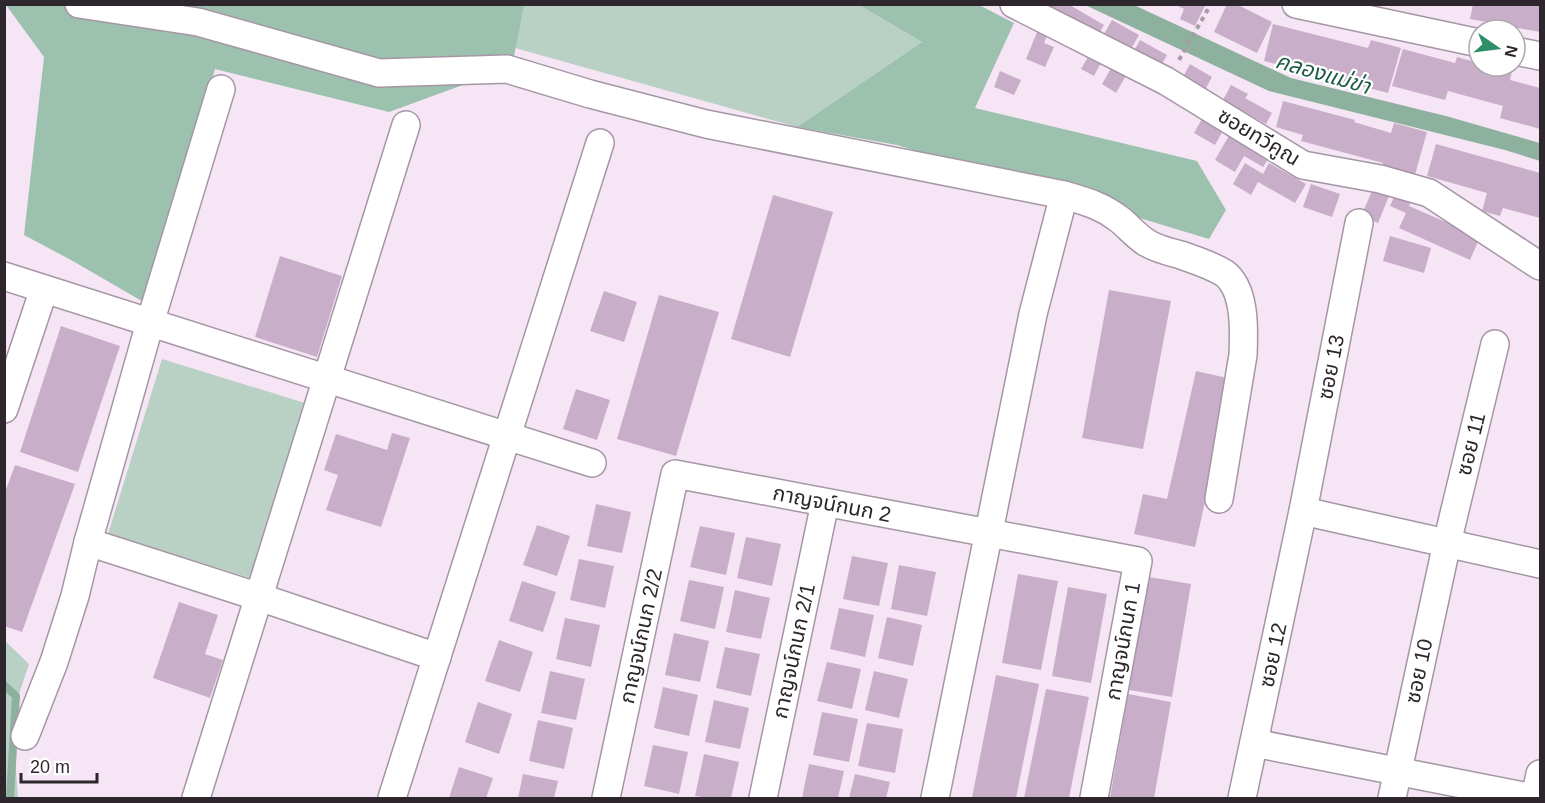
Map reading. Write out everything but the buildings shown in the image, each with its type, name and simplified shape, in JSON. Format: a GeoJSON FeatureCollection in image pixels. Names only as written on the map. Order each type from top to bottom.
{"type":"FeatureCollection","features":[{"type":"Feature","properties":{"kind":"street"},"geometry":{"type":"LineString","coordinates":[[79,4],[198,22],[379,74],[507,69],[590,94],[706,124],[1064,195],[1097,204],[1145,242],[1213,267],[1235,284],[1244,331],[1243,355],[1219,499]]}},
{"type":"Feature","properties":{"kind":"street","name":"ซอยทวีคูณ"},"geometry":{"type":"LineString","coordinates":[[1014,4],[1172,71],[1303,165],[1380,179],[1429,193],[1540,266]]}},
{"type":"Feature","properties":{"kind":"street"},"geometry":{"type":"LineString","coordinates":[[1296,4],[1467,40]]}},
{"type":"Feature","properties":{"kind":"street"},"geometry":{"type":"LineString","coordinates":[[25,736],[54,662],[75,596],[150,323],[221,89]]}},
{"type":"Feature","properties":{"kind":"street"},"geometry":{"type":"LineString","coordinates":[[196,798],[406,125]]}},
{"type":"Feature","properties":{"kind":"street"},"geometry":{"type":"LineString","coordinates":[[392,798],[600,143]]}},
{"type":"Feature","properties":{"kind":"street"},"geometry":{"type":"LineString","coordinates":[[935,798],[1033,315],[1064,195]]}},
{"type":"Feature","properties":{"kind":"street","name":"ซอย 13"},"geometry":{"type":"LineString","coordinates":[[1303,511],[1359,223]]}},
{"type":"Feature","properties":{"kind":"street"},"geometry":{"type":"LineString","coordinates":[[4,276],[592,463]]}},
{"type":"Feature","properties":{"kind":"street"},"geometry":{"type":"LineString","coordinates":[[4,409],[44,289]]}},
{"type":"Feature","properties":{"kind":"street","name":"ซอย 11"},"geometry":{"type":"LineString","coordinates":[[1447,543],[1495,344]]}},
{"type":"Feature","properties":{"kind":"street","name":"กาญจน์กนก 2"},"geometry":{"type":"LineString","coordinates":[[675,474],[989,533]]}},
{"type":"Feature","properties":{"kind":"street","name":"กาญจน์กนก 2/2"},"geometry":{"type":"LineString","coordinates":[[606,798],[675,474]]}},
{"type":"Feature","properties":{"kind":"street","name":"กาญจน์กนก 2/1"},"geometry":{"type":"LineString","coordinates":[[764,798],[825,502]]}},
{"type":"Feature","properties":{"kind":"street"},"geometry":{"type":"LineString","coordinates":[[1303,511],[1540,564]]}},
{"type":"Feature","properties":{"kind":"street","name":"ซอย 12"},"geometry":{"type":"LineString","coordinates":[[1242,798],[1303,511]]}},
{"type":"Feature","properties":{"kind":"street","name":"กาญจน์กนก 1"},"geometry":{"type":"LineString","coordinates":[[989,533],[1138,561],[1094,798]]}},
{"type":"Feature","properties":{"kind":"street"},"geometry":{"type":"LineString","coordinates":[[88,542],[437,657]]}},
{"type":"Feature","properties":{"kind":"street","name":"ซอย 10"},"geometry":{"type":"LineString","coordinates":[[1392,798],[1447,543]]}},
{"type":"Feature","properties":{"kind":"street"},"geometry":{"type":"LineString","coordinates":[[1254,743],[1534,798],[1540,774]]}},
{"type":"Feature","properties":{"kind":"path"},"geometry":{"type":"LineString","coordinates":[[1172,71],[1211,4]]}},
{"type":"Feature","properties":{"kind":"shaded area"},"geometry":{"type":"Polygon","coordinates":[[[524,4],[859,5],[922,42],[797,127],[515,48],[524,4]]]}},
{"type":"Feature","properties":{"kind":"shaded area"},"geometry":{"type":"Polygon","coordinates":[[[6,5],[524,5],[512,67],[389,112],[215,69],[147,304],[24,235],[44,57],[6,5]]]}},
{"type":"Feature","properties":{"kind":"shaded area"},"geometry":{"type":"Polygon","coordinates":[[[859,5],[979,5],[1014,23],[975,108],[1197,161],[1226,210],[1209,239],[897,145],[797,127],[922,42],[859,5]]]}},
{"type":"Feature","properties":{"kind":"shaded area"},"geometry":{"type":"Polygon","coordinates":[[[1085,5],[1134,5],[1291,78],[1446,116],[1540,143],[1540,161],[1505,150],[1269,91],[1085,5]]]}},
{"type":"Feature","properties":{"kind":"shaded area"},"geometry":{"type":"Polygon","coordinates":[[[162,359],[305,403],[250,578],[108,534],[162,359]]]}},
{"type":"Feature","properties":{"kind":"shaded area"},"geometry":{"type":"Polygon","coordinates":[[[4,640],[29,664],[12,715],[18,798],[5,798],[4,640]]]}},
{"type":"Feature","properties":{"kind":"waterway"},"geometry":{"type":"LineString","coordinates":[[4,685],[16,696],[10,798]]}},
{"type":"Feature","properties":{"kind":"water label","name":"คลองแม่ข่า"},"geometry":{"type":"Point","coordinates":[1323,73]}}]}
